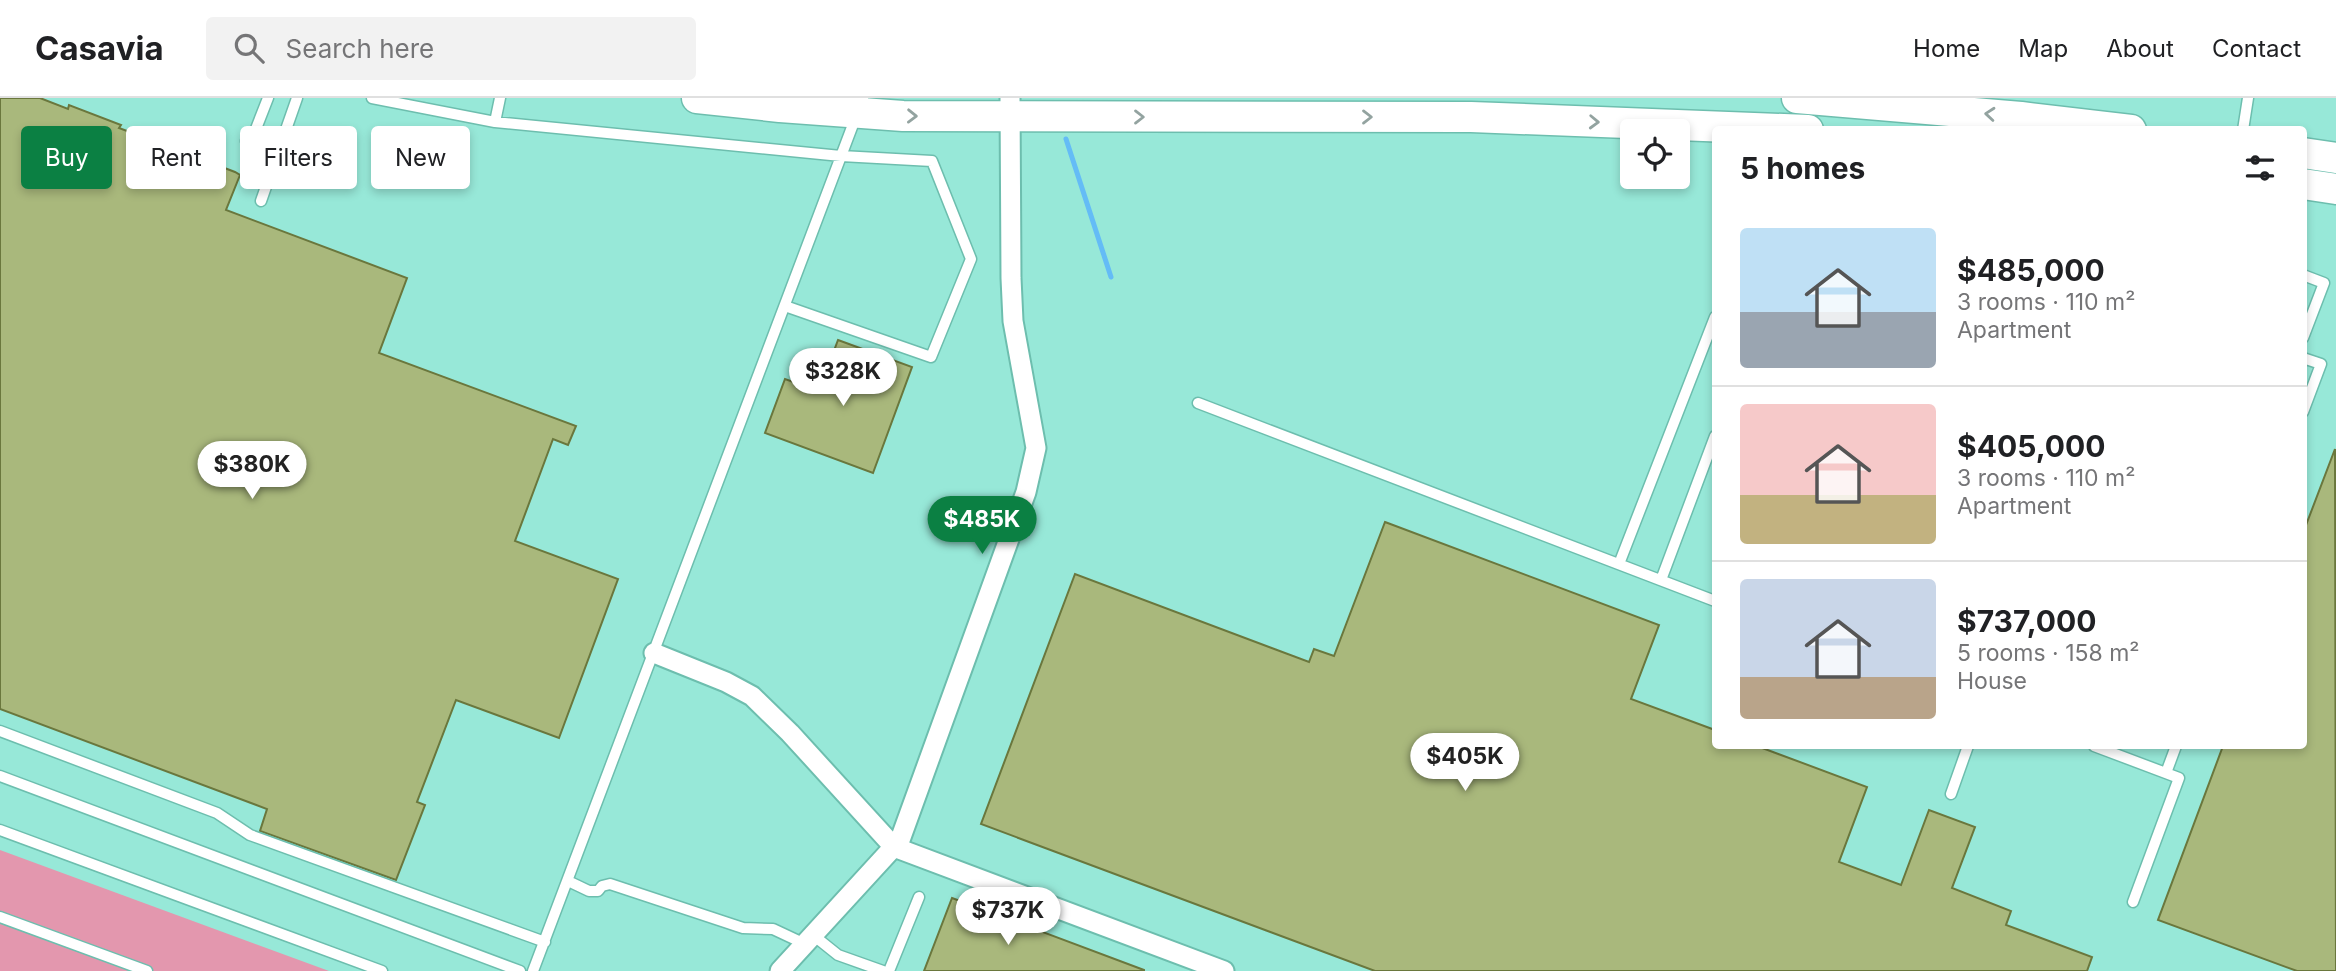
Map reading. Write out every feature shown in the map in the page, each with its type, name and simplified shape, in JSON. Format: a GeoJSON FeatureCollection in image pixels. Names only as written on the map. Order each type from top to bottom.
{"type":"FeatureCollection","features":[{"type":"Feature","properties":{"kind":"main road"},"geometry":{"type":"LineString","coordinates":[[697,98],[860,106],[1471,117],[1813,107],[2021,117],[2097,126]]}},
{"type":"Feature","properties":{"kind":"main road"},"geometry":{"type":"LineString","coordinates":[[2307,154],[2336,158]]}},
{"type":"Feature","properties":{"kind":"main road"},"geometry":{"type":"LineString","coordinates":[[2307,185],[2336,189]]}},
{"type":"Feature","properties":{"kind":"street"},"geometry":{"type":"LineString","coordinates":[[780,971],[900,840],[1026,492],[1036,448],[1013,321],[1010,107]]}},
{"type":"Feature","properties":{"kind":"street"},"geometry":{"type":"LineString","coordinates":[[654,653],[752,695],[894,847],[1224,971]]}},
{"type":"Feature","properties":{"kind":"lane"},"geometry":{"type":"LineString","coordinates":[[257,126],[268,98]]}},
{"type":"Feature","properties":{"kind":"lane"},"geometry":{"type":"LineString","coordinates":[[261,201],[298,98]]}},
{"type":"Feature","properties":{"kind":"lane"},"geometry":{"type":"LineString","coordinates":[[372,98],[495,122],[841,156],[932,161],[971,259],[931,357],[785,306]]}},
{"type":"Feature","properties":{"kind":"lane"},"geometry":{"type":"LineString","coordinates":[[495,122],[500,98]]}},
{"type":"Feature","properties":{"kind":"lane"},"geometry":{"type":"LineString","coordinates":[[2244,126],[2248,98]]}},
{"type":"Feature","properties":{"kind":"lane"},"geometry":{"type":"LineString","coordinates":[[533,971],[860,106]]}},
{"type":"Feature","properties":{"kind":"lane"},"geometry":{"type":"LineString","coordinates":[[2307,277],[2324,283],[2307,328]]}},
{"type":"Feature","properties":{"kind":"lane"},"geometry":{"type":"LineString","coordinates":[[1619,564],[1712,325]]}},
{"type":"Feature","properties":{"kind":"lane"},"geometry":{"type":"LineString","coordinates":[[2307,359],[2321,364],[2307,401]]}},
{"type":"Feature","properties":{"kind":"lane"},"geometry":{"type":"LineString","coordinates":[[1198,403],[1712,600]]}},
{"type":"Feature","properties":{"kind":"lane"},"geometry":{"type":"LineString","coordinates":[[1661,580],[1712,444]]}},
{"type":"Feature","properties":{"kind":"lane"},"geometry":{"type":"LineString","coordinates":[[0,731],[217,813],[250,835],[545,943]]}},
{"type":"Feature","properties":{"kind":"lane"},"geometry":{"type":"LineString","coordinates":[[1951,794],[1967,749]]}},
{"type":"Feature","properties":{"kind":"lane"},"geometry":{"type":"LineString","coordinates":[[2102,749],[2179,778],[2133,902]]}},
{"type":"Feature","properties":{"kind":"lane"},"geometry":{"type":"LineString","coordinates":[[2166,773],[2175,749]]}},
{"type":"Feature","properties":{"kind":"lane"},"geometry":{"type":"LineString","coordinates":[[0,776],[520,971]]}},
{"type":"Feature","properties":{"kind":"lane"},"geometry":{"type":"LineString","coordinates":[[0,830],[382,971]]}},
{"type":"Feature","properties":{"kind":"lane"},"geometry":{"type":"LineString","coordinates":[[568,881],[589,891],[598,891],[602,886],[610,884],[743,928],[773,929],[809,940],[838,955],[883,971]]}},
{"type":"Feature","properties":{"kind":"lane"},"geometry":{"type":"LineString","coordinates":[[889,971],[919,897]]}},
{"type":"Feature","properties":{"kind":"lane"},"geometry":{"type":"LineString","coordinates":[[0,917],[147,971]]}},
{"type":"Feature","properties":{"kind":"shaded area"},"geometry":{"type":"Polygon","coordinates":[[[0,850],[329,971],[0,971],[0,850]]]}},
{"type":"Feature","properties":{"kind":"building"},"geometry":{"type":"Polygon","coordinates":[[[0,98],[40,98],[68,109],[69,105],[121,125],[119,128],[126,131],[126,189],[226,189],[226,169],[235,172],[240,175],[226,210],[407,278],[379,353],[576,426],[568,445],[553,439],[515,541],[618,579],[559,738],[456,700],[417,802],[425,805],[396,880],[260,831],[267,809],[0,709],[0,98]]]}},
{"type":"Feature","properties":{"kind":"building"},"geometry":{"type":"Polygon","coordinates":[[[838,340],[912,367],[873,473],[765,433],[785,379],[819,391],[838,340]]]}},
{"type":"Feature","properties":{"kind":"building"},"geometry":{"type":"Polygon","coordinates":[[[2335,449],[2336,971],[2297,971],[2158,920],[2222,749],[2307,749],[2307,522],[2335,449]]]}},
{"type":"Feature","properties":{"kind":"building"},"geometry":{"type":"Polygon","coordinates":[[[1385,522],[1659,625],[1631,699],[1712,729],[1712,749],[1765,749],[1867,787],[1839,862],[1901,885],[1929,810],[1975,827],[1952,888],[2011,911],[2006,925],[2092,957],[2087,971],[1375,971],[981,824],[1075,574],[1309,662],[1314,649],[1334,656],[1385,522]]]}},
{"type":"Feature","properties":{"kind":"building"},"geometry":{"type":"Polygon","coordinates":[[[952,898],[1144,970],[1144,971],[924,971],[952,898]]]}},
{"type":"Feature","properties":{"kind":"waterway"},"geometry":{"type":"LineString","coordinates":[[1066,139],[1111,277]]}}]}
